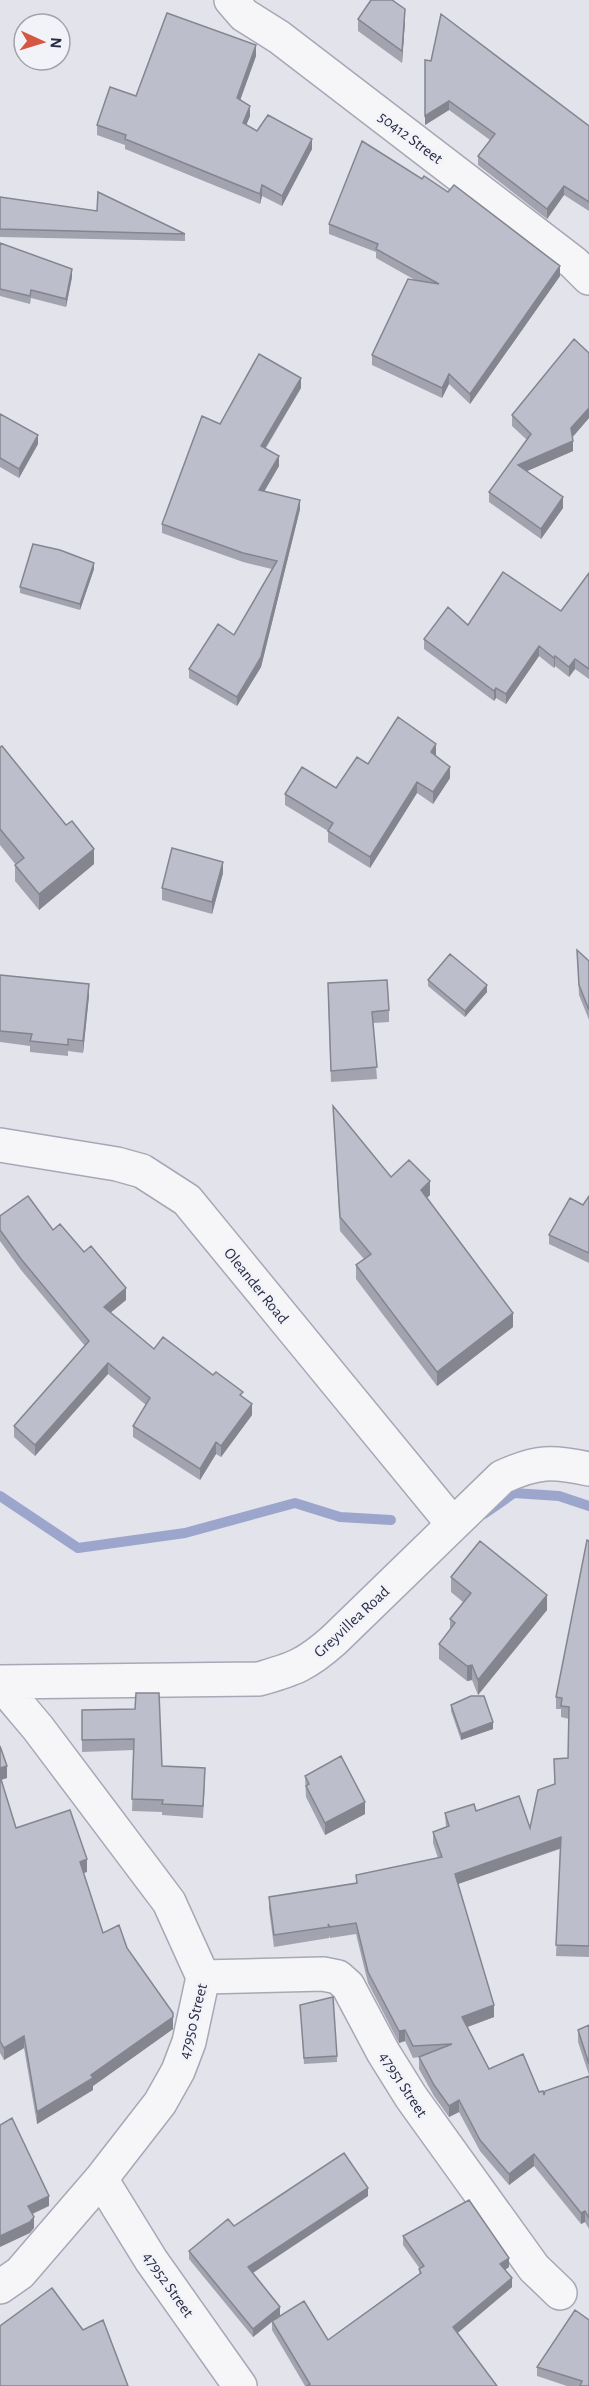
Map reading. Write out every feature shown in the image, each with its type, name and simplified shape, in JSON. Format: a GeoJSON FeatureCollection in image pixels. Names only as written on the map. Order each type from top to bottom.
{"type":"FeatureCollection","features":[{"type":"Feature","properties":{"kind":"street","name":"50412 Street"},"geometry":{"type":"LineString","coordinates":[[231,0],[244,15],[279,37],[448,165],[574,263],[589,278]]}},
{"type":"Feature","properties":{"kind":"street","name":"Oleander Road"},"geometry":{"type":"LineString","coordinates":[[0,1145],[117,1164],[142,1171],[187,1200],[452,1523]]}},
{"type":"Feature","properties":{"kind":"street","name":"Greyvillea Road"},"geometry":{"type":"LineString","coordinates":[[0,1682],[259,1679],[296,1669],[334,1640],[502,1476],[544,1462],[589,1469]]}},
{"type":"Feature","properties":{"kind":"street","name":"47950 Street"},"geometry":{"type":"LineString","coordinates":[[0,1682],[38,1728],[169,1902],[203,1977],[189,2042],[178,2071],[160,2103],[101,2179],[20,2273],[0,2287]]}},
{"type":"Feature","properties":{"kind":"street","name":"47951 Street"},"geometry":{"type":"LineString","coordinates":[[203,1977],[323,1974],[338,1977],[348,1986],[383,2052],[411,2097],[534,2268],[560,2293]]}},
{"type":"Feature","properties":{"kind":"street","name":"47952 Street"},"geometry":{"type":"LineString","coordinates":[[101,2179],[151,2260],[240,2386]]}},
{"type":"Feature","properties":{"kind":"building"},"geometry":{"type":"Polygon","coordinates":[[[371,0],[392,0],[405,9],[402,51],[358,19],[371,0]]]}},
{"type":"Feature","properties":{"kind":"building"},"geometry":{"type":"Polygon","coordinates":[[[167,13],[256,45],[237,98],[250,106],[243,123],[257,131],[268,115],[312,139],[282,196],[262,185],[260,194],[125,139],[126,135],[97,125],[110,87],[136,96],[167,13]]]}},
{"type":"Feature","properties":{"kind":"building"},"geometry":{"type":"Polygon","coordinates":[[[441,14],[589,126],[589,202],[564,186],[547,209],[478,156],[495,134],[449,101],[425,116],[425,60],[431,61],[441,14]]]}},
{"type":"Feature","properties":{"kind":"building"},"geometry":{"type":"Polygon","coordinates":[[[362,141],[422,179],[424,176],[448,192],[454,185],[560,266],[470,394],[449,374],[442,388],[372,355],[408,279],[439,284],[376,249],[378,244],[329,224],[362,141]]]}},
{"type":"Feature","properties":{"kind":"building"},"geometry":{"type":"Polygon","coordinates":[[[98,192],[185,234],[0,229],[0,197],[97,211],[98,192]]]}},
{"type":"Feature","properties":{"kind":"building"},"geometry":{"type":"Polygon","coordinates":[[[0,243],[72,269],[66,299],[31,290],[30,296],[0,289],[0,243]]]}},
{"type":"Feature","properties":{"kind":"building"},"geometry":{"type":"Polygon","coordinates":[[[574,339],[589,353],[589,408],[571,428],[573,441],[518,465],[563,497],[541,529],[489,492],[531,434],[512,415],[574,339]]]}},
{"type":"Feature","properties":{"kind":"building"},"geometry":{"type":"Polygon","coordinates":[[[259,354],[301,378],[261,446],[279,456],[259,490],[300,500],[261,657],[237,697],[189,669],[218,624],[234,635],[277,561],[243,553],[162,524],[202,416],[220,424],[259,354]]]}},
{"type":"Feature","properties":{"kind":"building"},"geometry":{"type":"Polygon","coordinates":[[[0,414],[38,435],[19,469],[0,458],[0,414]]]}},
{"type":"Feature","properties":{"kind":"building"},"geometry":{"type":"Polygon","coordinates":[[[33,544],[60,550],[94,563],[80,604],[20,587],[33,544]]]}},
{"type":"Feature","properties":{"kind":"building"},"geometry":{"type":"Polygon","coordinates":[[[503,572],[561,611],[589,573],[589,669],[575,659],[569,667],[539,646],[506,694],[496,688],[494,691],[424,639],[448,607],[468,625],[503,572]]]}},
{"type":"Feature","properties":{"kind":"building"},"geometry":{"type":"Polygon","coordinates":[[[398,717],[436,744],[431,752],[450,767],[433,792],[417,782],[370,857],[328,831],[333,823],[285,794],[302,767],[336,788],[357,757],[368,764],[398,717]]]}},
{"type":"Feature","properties":{"kind":"building"},"geometry":{"type":"Polygon","coordinates":[[[2,746],[66,825],[72,821],[94,849],[39,894],[15,865],[24,858],[0,829],[0,747],[2,746]]]}},
{"type":"Feature","properties":{"kind":"building"},"geometry":{"type":"Polygon","coordinates":[[[172,848],[223,862],[212,902],[162,888],[172,848]]]}},
{"type":"Feature","properties":{"kind":"building"},"geometry":{"type":"Polygon","coordinates":[[[577,950],[589,961],[589,1010],[579,985],[577,950]]]}},
{"type":"Feature","properties":{"kind":"building"},"geometry":{"type":"Polygon","coordinates":[[[450,954],[487,985],[465,1011],[428,980],[450,954]]]}},
{"type":"Feature","properties":{"kind":"building"},"geometry":{"type":"Polygon","coordinates":[[[0,975],[89,984],[83,1041],[68,1039],[68,1045],[30,1041],[32,1034],[0,1031],[0,975]]]}},
{"type":"Feature","properties":{"kind":"building"},"geometry":{"type":"Polygon","coordinates":[[[387,980],[389,1010],[372,1012],[377,1067],[331,1071],[328,983],[387,980]]]}},
{"type":"Feature","properties":{"kind":"building"},"geometry":{"type":"Polygon","coordinates":[[[333,1106],[391,1177],[409,1160],[430,1181],[421,1190],[513,1313],[437,1372],[356,1265],[371,1254],[340,1217],[333,1106]]]}},
{"type":"Feature","properties":{"kind":"building"},"geometry":{"type":"Polygon","coordinates":[[[28,1196],[53,1230],[60,1224],[84,1252],[91,1246],[126,1288],[104,1307],[154,1349],[163,1337],[213,1375],[216,1372],[243,1392],[240,1395],[252,1404],[221,1446],[216,1442],[200,1469],[133,1426],[150,1398],[108,1363],[35,1445],[14,1426],[89,1341],[0,1230],[0,1216],[28,1196]]]}},
{"type":"Feature","properties":{"kind":"building"},"geometry":{"type":"Polygon","coordinates":[[[589,1196],[589,1253],[549,1235],[570,1198],[583,1205],[589,1196]]]}},
{"type":"Feature","properties":{"kind":"building"},"geometry":{"type":"Polygon","coordinates":[[[587,1540],[589,1541],[589,1946],[556,1945],[561,1837],[455,1874],[494,2005],[462,2017],[489,2069],[523,2054],[539,2092],[543,2091],[544,2095],[545,2091],[589,2076],[589,2218],[585,2211],[581,2213],[534,2154],[509,2174],[480,2140],[459,2100],[449,2106],[434,2085],[419,2057],[452,2044],[413,2046],[405,2030],[399,2031],[368,1972],[356,1923],[330,1927],[328,1924],[329,1927],[274,1935],[269,1897],[357,1883],[356,1875],[442,1857],[433,1832],[449,1826],[445,1813],[474,1804],[476,1811],[519,1796],[530,1828],[538,1790],[555,1784],[554,1759],[568,1758],[569,1707],[561,1706],[562,1698],[556,1697],[587,1540]]]}},
{"type":"Feature","properties":{"kind":"building"},"geometry":{"type":"Polygon","coordinates":[[[480,1541],[547,1595],[478,1680],[472,1665],[467,1666],[439,1644],[455,1623],[450,1619],[471,1593],[451,1577],[480,1541]]]}},
{"type":"Feature","properties":{"kind":"building"},"geometry":{"type":"Polygon","coordinates":[[[136,1693],[159,1693],[162,1766],[205,1768],[203,1806],[162,1804],[163,1800],[132,1799],[134,1739],[82,1740],[82,1710],[135,1709],[136,1693]]]}},
{"type":"Feature","properties":{"kind":"building"},"geometry":{"type":"Polygon","coordinates":[[[471,1696],[484,1696],[493,1722],[461,1734],[451,1705],[471,1696]]]}},
{"type":"Feature","properties":{"kind":"building"},"geometry":{"type":"Polygon","coordinates":[[[0,1746],[7,1766],[0,1768],[0,1746]]]}},
{"type":"Feature","properties":{"kind":"building"},"geometry":{"type":"Polygon","coordinates":[[[341,1756],[365,1802],[325,1823],[306,1786],[309,1784],[305,1776],[341,1756]]]}},
{"type":"Feature","properties":{"kind":"building"},"geometry":{"type":"Polygon","coordinates":[[[0,1776],[16,1828],[70,1810],[87,1859],[80,1862],[103,1933],[119,1925],[127,1948],[173,2013],[173,2017],[91,2075],[93,2078],[37,2112],[24,2036],[4,2048],[0,2041],[0,1776]]]}},
{"type":"Feature","properties":{"kind":"building"},"geometry":{"type":"Polygon","coordinates":[[[333,1997],[337,2056],[304,2058],[300,2005],[333,1997]]]}},
{"type":"Feature","properties":{"kind":"building"},"geometry":{"type":"Polygon","coordinates":[[[589,2025],[589,2064],[578,2030],[589,2025]]]}},
{"type":"Feature","properties":{"kind":"building"},"geometry":{"type":"Polygon","coordinates":[[[12,2118],[49,2196],[28,2206],[34,2217],[30,2222],[0,2236],[0,2125],[12,2118]]]}},
{"type":"Feature","properties":{"kind":"building"},"geometry":{"type":"Polygon","coordinates":[[[344,2153],[368,2188],[248,2267],[280,2307],[253,2329],[189,2251],[228,2219],[234,2226],[344,2153]]]}},
{"type":"Feature","properties":{"kind":"building"},"geometry":{"type":"Polygon","coordinates":[[[469,2200],[509,2258],[500,2264],[512,2278],[453,2327],[497,2386],[307,2386],[310,2384],[272,2321],[304,2301],[328,2340],[421,2273],[419,2269],[424,2266],[403,2236],[469,2200]]]}},
{"type":"Feature","properties":{"kind":"building"},"geometry":{"type":"Polygon","coordinates":[[[52,2288],[83,2330],[103,2320],[128,2386],[0,2386],[0,2326],[52,2288]]]}},
{"type":"Feature","properties":{"kind":"building"},"geometry":{"type":"Polygon","coordinates":[[[575,2310],[589,2320],[589,2386],[580,2386],[582,2381],[537,2367],[575,2310]]]}},
{"type":"Feature","properties":{"kind":"waterway"},"geometry":{"type":"LineString","coordinates":[[484,1514],[514,1493],[559,1496],[589,1506]]}},
{"type":"Feature","properties":{"kind":"waterway"},"geometry":{"type":"LineString","coordinates":[[0,1496],[78,1548],[185,1533],[295,1503],[340,1517],[391,1520]]}}]}
